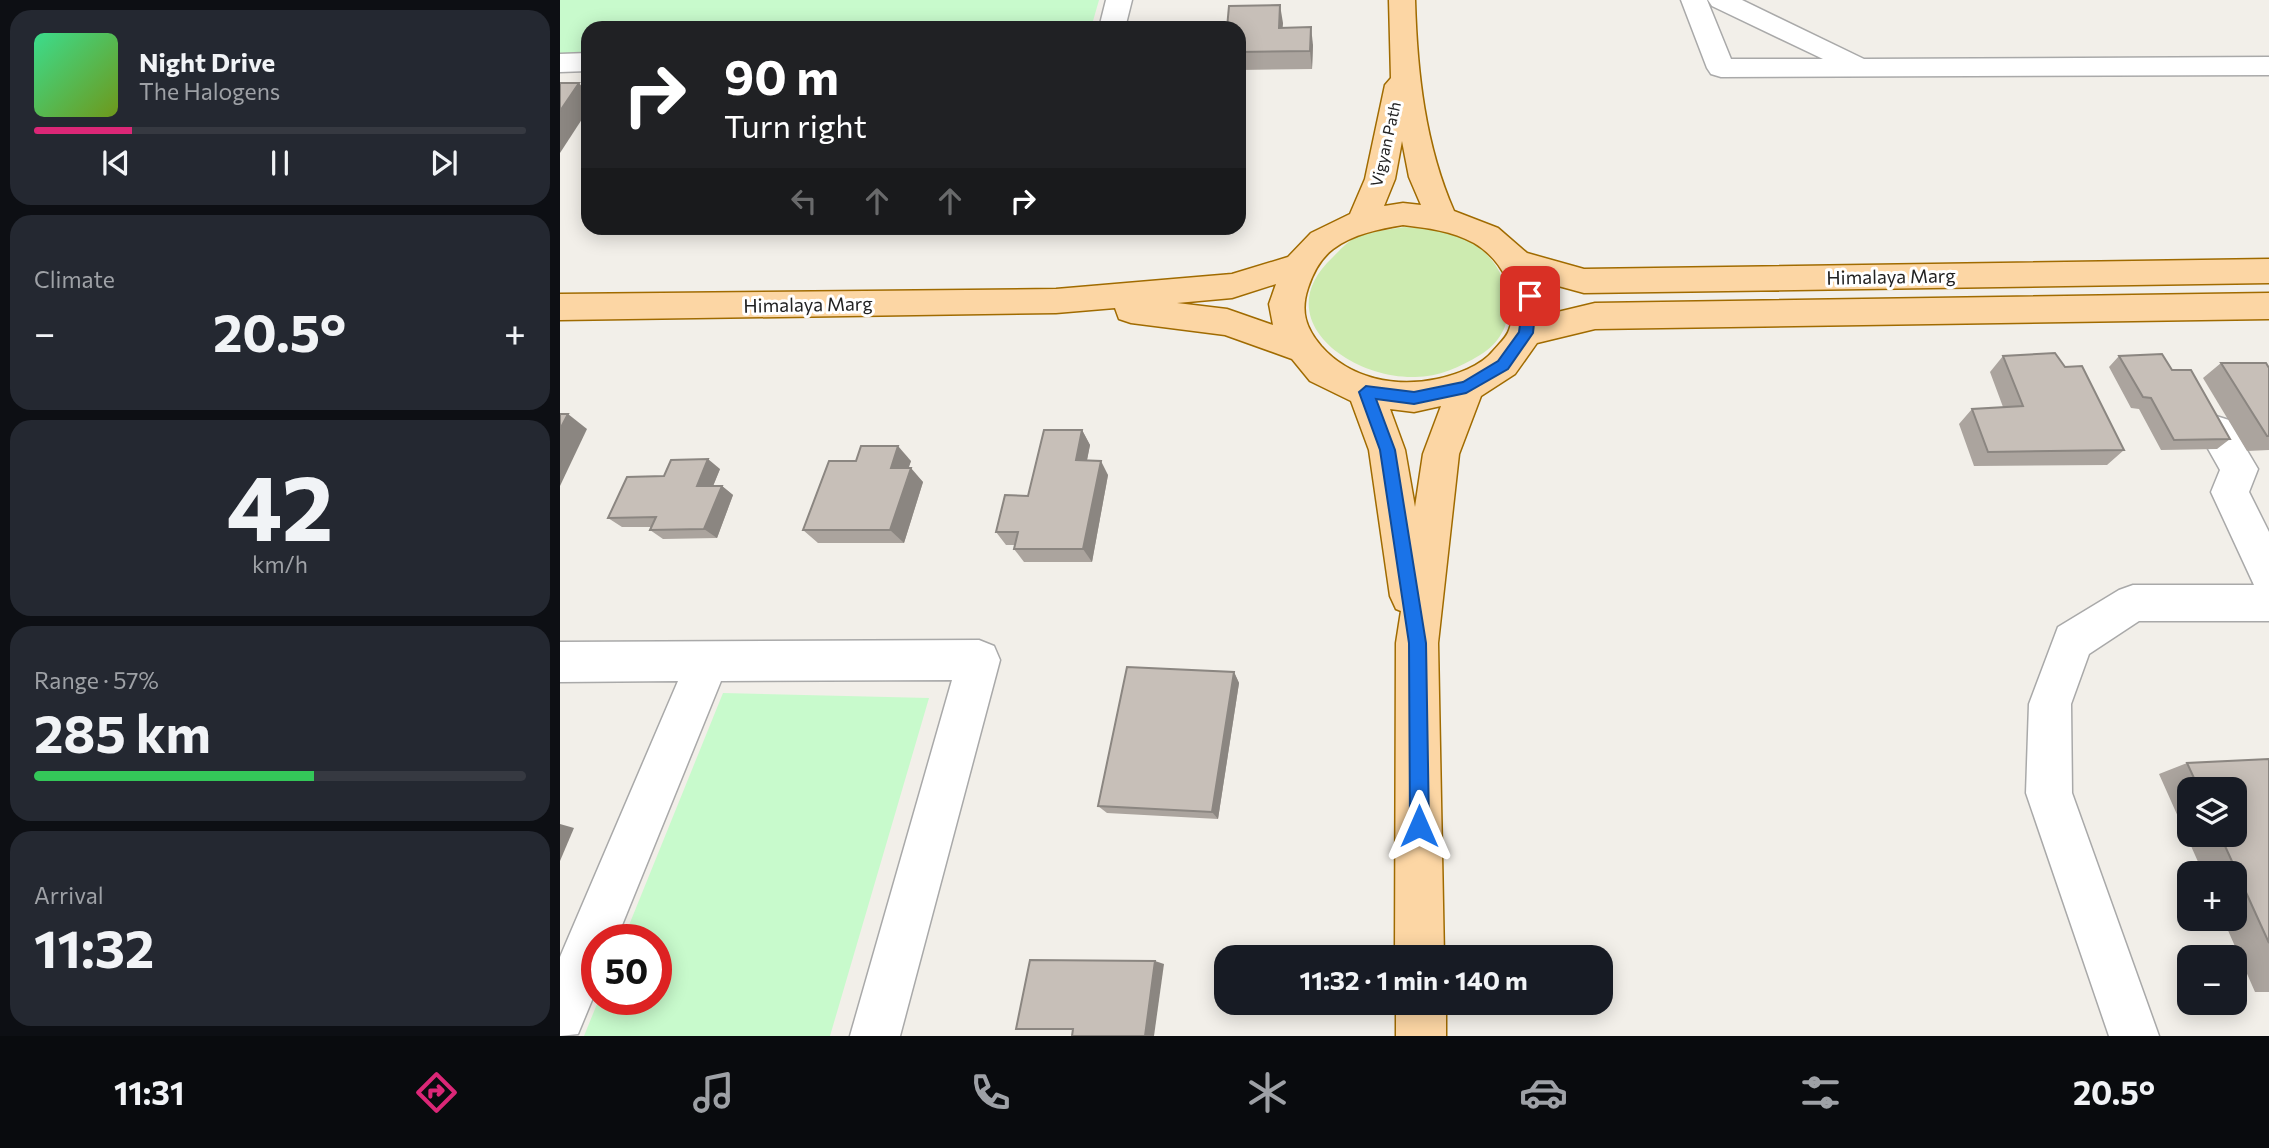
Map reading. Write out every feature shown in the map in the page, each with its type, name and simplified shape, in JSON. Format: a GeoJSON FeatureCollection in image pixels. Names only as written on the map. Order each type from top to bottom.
{"type":"FeatureCollection","features":[{"type":"Feature","properties":{"kind":"main road","name":"Vigyan Path"},"geometry":{"type":"LineString","coordinates":[[1363,221],[1380,179],[1402,66],[1402,0]]}},
{"type":"Feature","properties":{"kind":"main road","name":"Vigyan Path"},"geometry":{"type":"LineString","coordinates":[[1402,66],[1424,177],[1442,218]]}},
{"type":"Feature","properties":{"kind":"main road"},"geometry":{"type":"LineString","coordinates":[[1403,214],[1442,218],[1487,236],[1516,262],[1530,296],[1525,333],[1503,365],[1466,387],[1414,398],[1366,392],[1322,371],[1292,335],[1286,304],[1299,265],[1322,241],[1363,221],[1403,214]]}},
{"type":"Feature","properties":{"kind":"main road","name":"Himalaya Marg"},"geometry":{"type":"LineString","coordinates":[[1516,262],[1584,281],[2269,271]]}},
{"type":"Feature","properties":{"kind":"main road","name":"Himalaya Marg"},"geometry":{"type":"LineString","coordinates":[[560,307],[1056,301],[1232,286],[1299,265]]}},
{"type":"Feature","properties":{"kind":"main road","name":"Himalaya Marg"},"geometry":{"type":"LineString","coordinates":[[1056,301],[1227,322],[1303,349]]}},
{"type":"Feature","properties":{"kind":"main road","name":"Himalaya Marg"},"geometry":{"type":"LineString","coordinates":[[1525,333],[1595,316],[2269,306]]}},
{"type":"Feature","properties":{"kind":"main road"},"geometry":{"type":"LineString","coordinates":[[1420,945],[1417,643],[1441,454],[1466,387]]}},
{"type":"Feature","properties":{"kind":"main road"},"geometry":{"type":"LineString","coordinates":[[1366,392],[1387,450],[1417,643]]}},
{"type":"Feature","properties":{"kind":"main road"},"geometry":{"type":"LineString","coordinates":[[1421,1015],[1421,1036]]}},
{"type":"Feature","properties":{"kind":"street"},"geometry":{"type":"LineString","coordinates":[[1114,21],[1119,0]]}},
{"type":"Feature","properties":{"kind":"street"},"geometry":{"type":"LineString","coordinates":[[1694,0],[1721,68],[2269,66]]}},
{"type":"Feature","properties":{"kind":"street"},"geometry":{"type":"LineString","coordinates":[[1721,0],[1865,68]]}},
{"type":"Feature","properties":{"kind":"street"},"geometry":{"type":"LineString","coordinates":[[560,62],[581,62]]}},
{"type":"Feature","properties":{"kind":"street"},"geometry":{"type":"LineString","coordinates":[[2216,431],[2254,469],[2230,492],[2269,573]]}},
{"type":"Feature","properties":{"kind":"street"},"geometry":{"type":"LineString","coordinates":[[2134,1036],[2049,793],[2050,704],[2073,641],[2133,603],[2269,603]]}},
{"type":"Feature","properties":{"kind":"street"},"geometry":{"type":"LineString","coordinates":[[560,662],[979,660],[875,1036]]}},
{"type":"Feature","properties":{"kind":"street"},"geometry":{"type":"LineString","coordinates":[[560,1016],[708,661]]}},
{"type":"Feature","properties":{"kind":"green space"},"geometry":{"type":"Polygon","coordinates":[[[560,0],[1099,0],[1093,21],[581,21],[581,53],[560,53],[560,0]]]}},
{"type":"Feature","properties":{"kind":"green space"},"geometry":{"type":"Polygon","coordinates":[[[1405,227],[1450,234],[1476,245],[1489,256],[1498,270],[1508,300],[1508,316],[1503,331],[1494,344],[1465,364],[1432,375],[1390,375],[1365,368],[1343,356],[1324,341],[1313,322],[1309,302],[1315,280],[1333,257],[1353,239],[1378,231],[1405,227]]]}},
{"type":"Feature","properties":{"kind":"green space"},"geometry":{"type":"Polygon","coordinates":[[[723,693],[929,698],[830,1036],[584,1036],[593,1015],[672,1015],[672,924],[629,924],[723,693]]]}},
{"type":"Feature","properties":{"kind":"building"},"geometry":{"type":"Polygon","coordinates":[[[1280,5],[1279,28],[1311,27],[1310,51],[1246,52],[1246,21],[1228,21],[1229,6],[1280,5]]]}},
{"type":"Feature","properties":{"kind":"building"},"geometry":{"type":"Polygon","coordinates":[[[560,83],[579,83],[560,111],[560,83]]]}},
{"type":"Feature","properties":{"kind":"building"},"geometry":{"type":"Polygon","coordinates":[[[2055,353],[2065,367],[2082,366],[2124,450],[1988,452],[1972,409],[2023,406],[2003,356],[2055,353]]]}},
{"type":"Feature","properties":{"kind":"building"},"geometry":{"type":"Polygon","coordinates":[[[2162,354],[2172,370],[2191,370],[2230,439],[2174,440],[2151,398],[2143,397],[2119,356],[2162,354]]]}},
{"type":"Feature","properties":{"kind":"building"},"geometry":{"type":"Polygon","coordinates":[[[2221,363],[2266,363],[2269,368],[2269,436],[2267,436],[2221,363]]]}},
{"type":"Feature","properties":{"kind":"building"},"geometry":{"type":"Polygon","coordinates":[[[560,414],[568,414],[560,429],[560,414]]]}},
{"type":"Feature","properties":{"kind":"building"},"geometry":{"type":"Polygon","coordinates":[[[1044,430],[1082,430],[1076,460],[1101,461],[1083,549],[1014,549],[1018,532],[996,532],[1005,495],[1028,496],[1044,430]]]}},
{"type":"Feature","properties":{"kind":"building"},"geometry":{"type":"Polygon","coordinates":[[[861,446],[898,446],[891,468],[911,468],[890,530],[803,530],[829,461],[856,461],[861,446]]]}},
{"type":"Feature","properties":{"kind":"building"},"geometry":{"type":"Polygon","coordinates":[[[708,459],[697,486],[722,486],[704,529],[650,530],[656,517],[608,518],[627,477],[664,476],[671,460],[708,459]]]}},
{"type":"Feature","properties":{"kind":"building"},"geometry":{"type":"Polygon","coordinates":[[[1127,667],[1234,672],[1212,812],[1098,806],[1127,667]]]}},
{"type":"Feature","properties":{"kind":"building"},"geometry":{"type":"Polygon","coordinates":[[[2269,759],[2269,943],[2247,895],[2247,861],[2232,861],[2225,847],[2247,847],[2247,777],[2193,777],[2187,763],[2269,759]]]}},
{"type":"Feature","properties":{"kind":"building"},"geometry":{"type":"Polygon","coordinates":[[[1030,960],[1155,961],[1145,1036],[1072,1036],[1073,1029],[1016,1029],[1030,960]]]}},
{"type":"Feature","properties":{"kind":"route"},"geometry":{"type":"LineString","coordinates":[[1419,826],[1417,643],[1387,450],[1366,392],[1414,398],[1466,387],[1503,365],[1525,333],[1530,296]]}}]}
